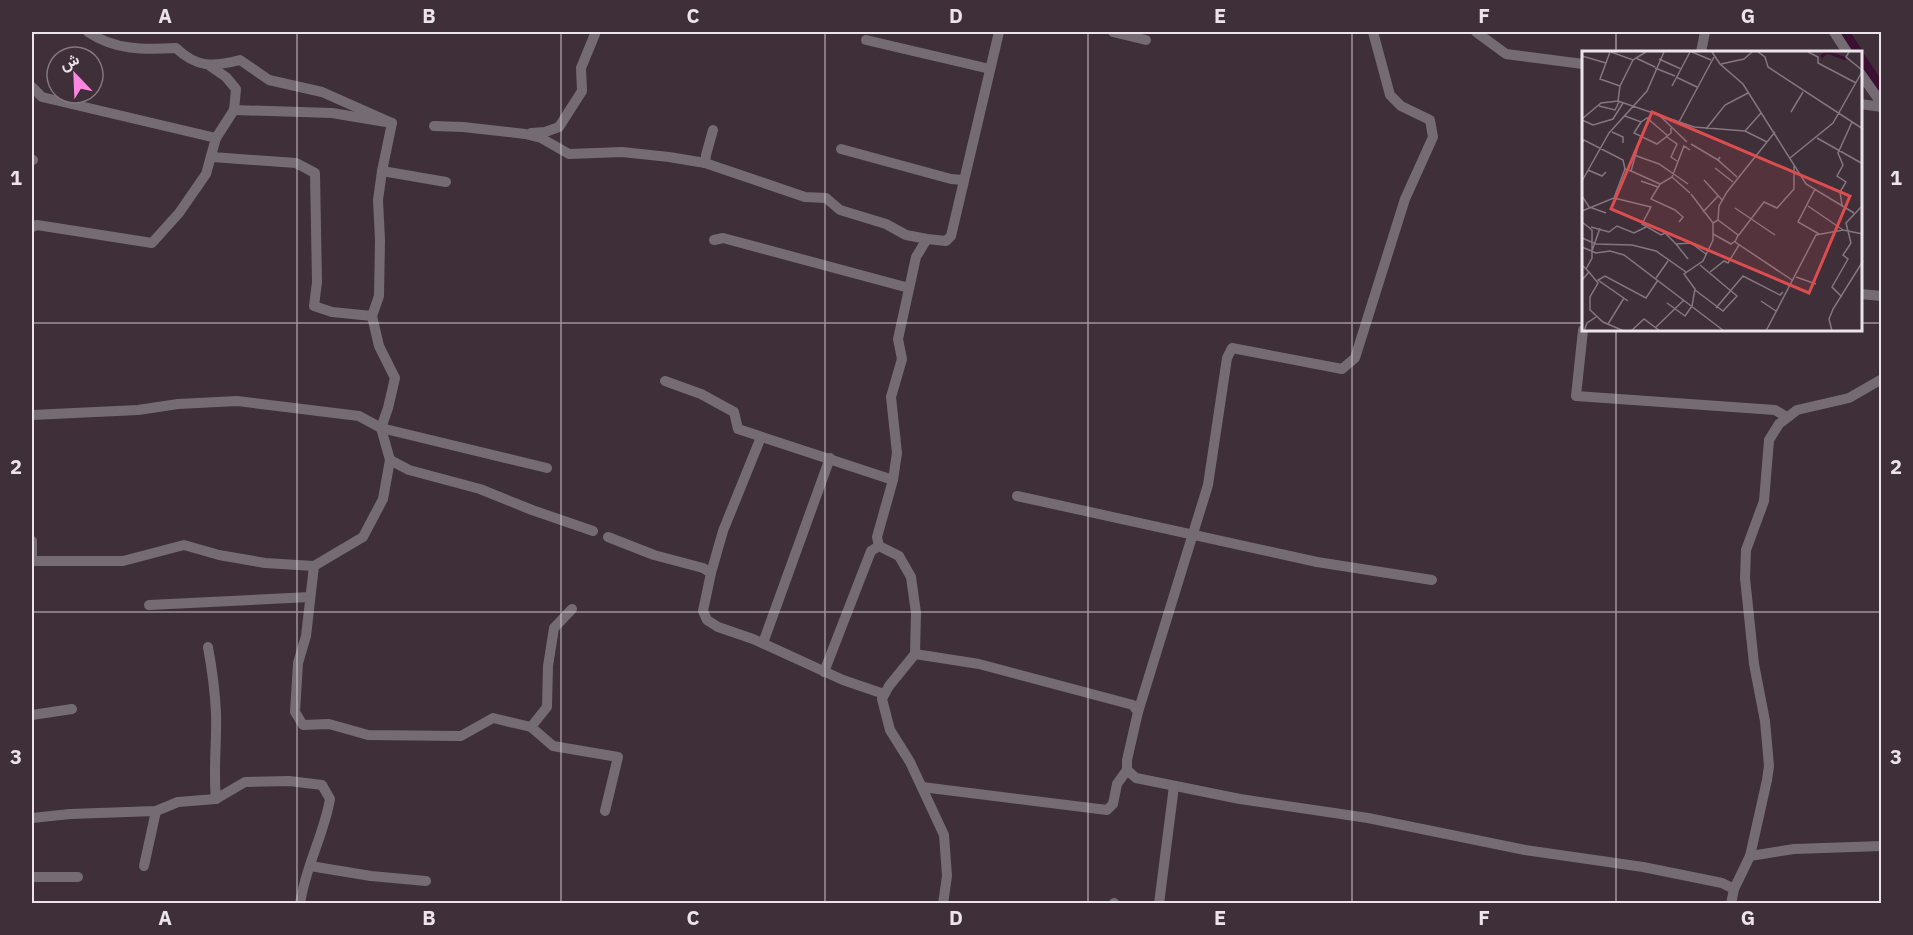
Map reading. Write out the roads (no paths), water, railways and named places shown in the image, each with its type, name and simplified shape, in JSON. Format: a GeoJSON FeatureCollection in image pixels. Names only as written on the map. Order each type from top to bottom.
{"type":"FeatureCollection","features":[{"type":"Feature","properties":{"kind":"street"},"geometry":{"type":"LineString","coordinates":[[32,227],[38,225],[68,229],[152,243],[179,213],[207,174],[216,138],[234,110],[236,89],[226,76],[210,66],[186,58],[176,48],[141,50],[102,42],[88,32]]}},
{"type":"Feature","properties":{"kind":"street"},"geometry":{"type":"LineString","coordinates":[[434,126],[525,134],[541,138],[569,154],[622,152],[705,164],[805,197],[826,198],[840,210],[885,224],[906,235],[946,241],[951,236],[999,32]]}},
{"type":"Feature","properties":{"kind":"street"},"geometry":{"type":"LineString","coordinates":[[1113,32],[1146,40]]}},
{"type":"Feature","properties":{"kind":"street"},"geometry":{"type":"LineString","coordinates":[[922,788],[1107,810],[1113,804],[1117,784],[1127,770],[1127,760],[1138,712],[1208,485],[1227,358],[1232,348],[1342,369],[1355,358],[1405,200],[1433,137],[1430,120],[1401,106],[1390,95],[1373,32]]}},
{"type":"Feature","properties":{"kind":"street"},"geometry":{"type":"LineString","coordinates":[[1476,32],[1506,54],[1582,64]]}},
{"type":"Feature","properties":{"kind":"street"},"geometry":{"type":"LineString","coordinates":[[1701,51],[1705,32]]}},
{"type":"Feature","properties":{"kind":"street"},"geometry":{"type":"LineString","coordinates":[[1833,32],[1846,51]]}},
{"type":"Feature","properties":{"kind":"street"},"geometry":{"type":"LineString","coordinates":[[525,134],[545,132],[559,127],[582,91],[581,68],[595,34]]}},
{"type":"Feature","properties":{"kind":"street"},"geometry":{"type":"LineString","coordinates":[[866,40],[990,69]]}},
{"type":"Feature","properties":{"kind":"street"},"geometry":{"type":"LineString","coordinates":[[210,66],[240,60],[269,80],[322,92],[392,123]]}},
{"type":"Feature","properties":{"kind":"street"},"geometry":{"type":"LineString","coordinates":[[1862,75],[1881,106]]}},
{"type":"Feature","properties":{"kind":"street"},"geometry":{"type":"LineString","coordinates":[[32,87],[42,97],[216,138]]}},
{"type":"Feature","properties":{"kind":"street"},"geometry":{"type":"LineString","coordinates":[[1862,104],[1881,106]]}},
{"type":"Feature","properties":{"kind":"street"},"geometry":{"type":"LineString","coordinates":[[234,110],[332,112],[392,123]]}},
{"type":"Feature","properties":{"kind":"street"},"geometry":{"type":"LineString","coordinates":[[32,541],[32,561],[123,561],[184,545],[219,555],[265,563],[314,566],[363,537],[382,499],[390,460],[381,428],[395,378],[379,346],[372,316],[379,296],[378,200],[392,123]]}},
{"type":"Feature","properties":{"kind":"street"},"geometry":{"type":"LineString","coordinates":[[705,164],[713,130]]}},
{"type":"Feature","properties":{"kind":"street"},"geometry":{"type":"LineString","coordinates":[[841,149],[951,179],[963,180]]}},
{"type":"Feature","properties":{"kind":"street"},"geometry":{"type":"LineString","coordinates":[[213,157],[296,163],[315,173],[318,282],[314,306],[332,312],[372,316]]}},
{"type":"Feature","properties":{"kind":"street"},"geometry":{"type":"LineString","coordinates":[[382,171],[446,182]]}},
{"type":"Feature","properties":{"kind":"street"},"geometry":{"type":"LineString","coordinates":[[714,240],[723,238],[909,288]]}},
{"type":"Feature","properties":{"kind":"street"},"geometry":{"type":"LineString","coordinates":[[927,239],[916,257],[898,339],[902,359],[891,397],[897,453],[893,480],[877,537],[879,546],[898,556],[911,577],[916,613],[915,654],[882,699],[890,730],[910,762],[944,836],[947,876],[943,903]]}},
{"type":"Feature","properties":{"kind":"street"},"geometry":{"type":"LineString","coordinates":[[1862,294],[1881,296]]}},
{"type":"Feature","properties":{"kind":"street"},"geometry":{"type":"LineString","coordinates":[[1583,332],[1576,396],[1775,410],[1787,417]]}},
{"type":"Feature","properties":{"kind":"street"},"geometry":{"type":"LineString","coordinates":[[1731,903],[1734,889],[1750,856],[1767,780],[1769,753],[1746,602],[1745,558],[1764,501],[1769,440],[1779,424],[1797,410],[1849,398],[1881,379]]}},
{"type":"Feature","properties":{"kind":"street"},"geometry":{"type":"LineString","coordinates":[[665,381],[701,394],[734,412],[738,429],[893,480]]}},
{"type":"Feature","properties":{"kind":"street"},"geometry":{"type":"LineString","coordinates":[[32,416],[237,401],[359,416],[381,428],[547,468]]}},
{"type":"Feature","properties":{"kind":"street"},"geometry":{"type":"LineString","coordinates":[[761,436],[723,531],[703,611],[707,620],[718,627],[763,643],[843,680],[884,694]]}},
{"type":"Feature","properties":{"kind":"street"},"geometry":{"type":"LineString","coordinates":[[763,643],[830,459]]}},
{"type":"Feature","properties":{"kind":"street"},"geometry":{"type":"LineString","coordinates":[[390,460],[409,470],[480,489],[593,531]]}},
{"type":"Feature","properties":{"kind":"street"},"geometry":{"type":"LineString","coordinates":[[1017,496],[1317,562],[1432,580]]}},
{"type":"Feature","properties":{"kind":"street"},"geometry":{"type":"LineString","coordinates":[[608,537],[654,555],[703,568],[711,573]]}},
{"type":"Feature","properties":{"kind":"street"},"geometry":{"type":"LineString","coordinates":[[824,672],[871,551],[879,546]]}},
{"type":"Feature","properties":{"kind":"street"},"geometry":{"type":"LineString","coordinates":[[314,566],[306,636],[298,663],[295,712],[303,725],[329,724],[368,735],[461,736],[493,718],[531,727],[553,746],[618,757],[605,811]]}},
{"type":"Feature","properties":{"kind":"street"},"geometry":{"type":"LineString","coordinates":[[149,605],[310,597]]}},
{"type":"Feature","properties":{"kind":"street"},"geometry":{"type":"LineString","coordinates":[[531,727],[546,706],[548,666],[554,628],[572,609]]}},
{"type":"Feature","properties":{"kind":"street"},"geometry":{"type":"LineString","coordinates":[[208,647],[216,714],[214,780],[216,799]]}},
{"type":"Feature","properties":{"kind":"street"},"geometry":{"type":"LineString","coordinates":[[915,654],[979,664],[1133,705],[1138,712]]}},
{"type":"Feature","properties":{"kind":"street"},"geometry":{"type":"LineString","coordinates":[[32,715],[72,709]]}},
{"type":"Feature","properties":{"kind":"street"},"geometry":{"type":"LineString","coordinates":[[1127,770],[1136,778],[1240,799],[1368,818],[1524,850],[1643,867],[1722,883],[1734,889]]}},
{"type":"Feature","properties":{"kind":"street"},"geometry":{"type":"LineString","coordinates":[[32,818],[70,814],[156,811],[178,802],[216,799],[245,782],[289,781],[322,785],[330,799],[326,819],[303,884],[300,903]]}},
{"type":"Feature","properties":{"kind":"street"},"geometry":{"type":"LineString","coordinates":[[1159,903],[1174,786]]}},
{"type":"Feature","properties":{"kind":"street"},"geometry":{"type":"LineString","coordinates":[[144,866],[156,811]]}},
{"type":"Feature","properties":{"kind":"street"},"geometry":{"type":"LineString","coordinates":[[1750,856],[1794,849],[1881,846]]}},
{"type":"Feature","properties":{"kind":"street"},"geometry":{"type":"LineString","coordinates":[[310,866],[372,876],[426,881]]}},
{"type":"Feature","properties":{"kind":"street"},"geometry":{"type":"LineString","coordinates":[[32,878],[78,877]]}},
{"type":"Feature","properties":{"kind":"waterway"},"geometry":{"type":"LineString","coordinates":[[1845,32],[1857,51]]}},
{"type":"Feature","properties":{"kind":"waterway"},"geometry":{"type":"LineString","coordinates":[[1862,59],[1882,89]]}}]}
